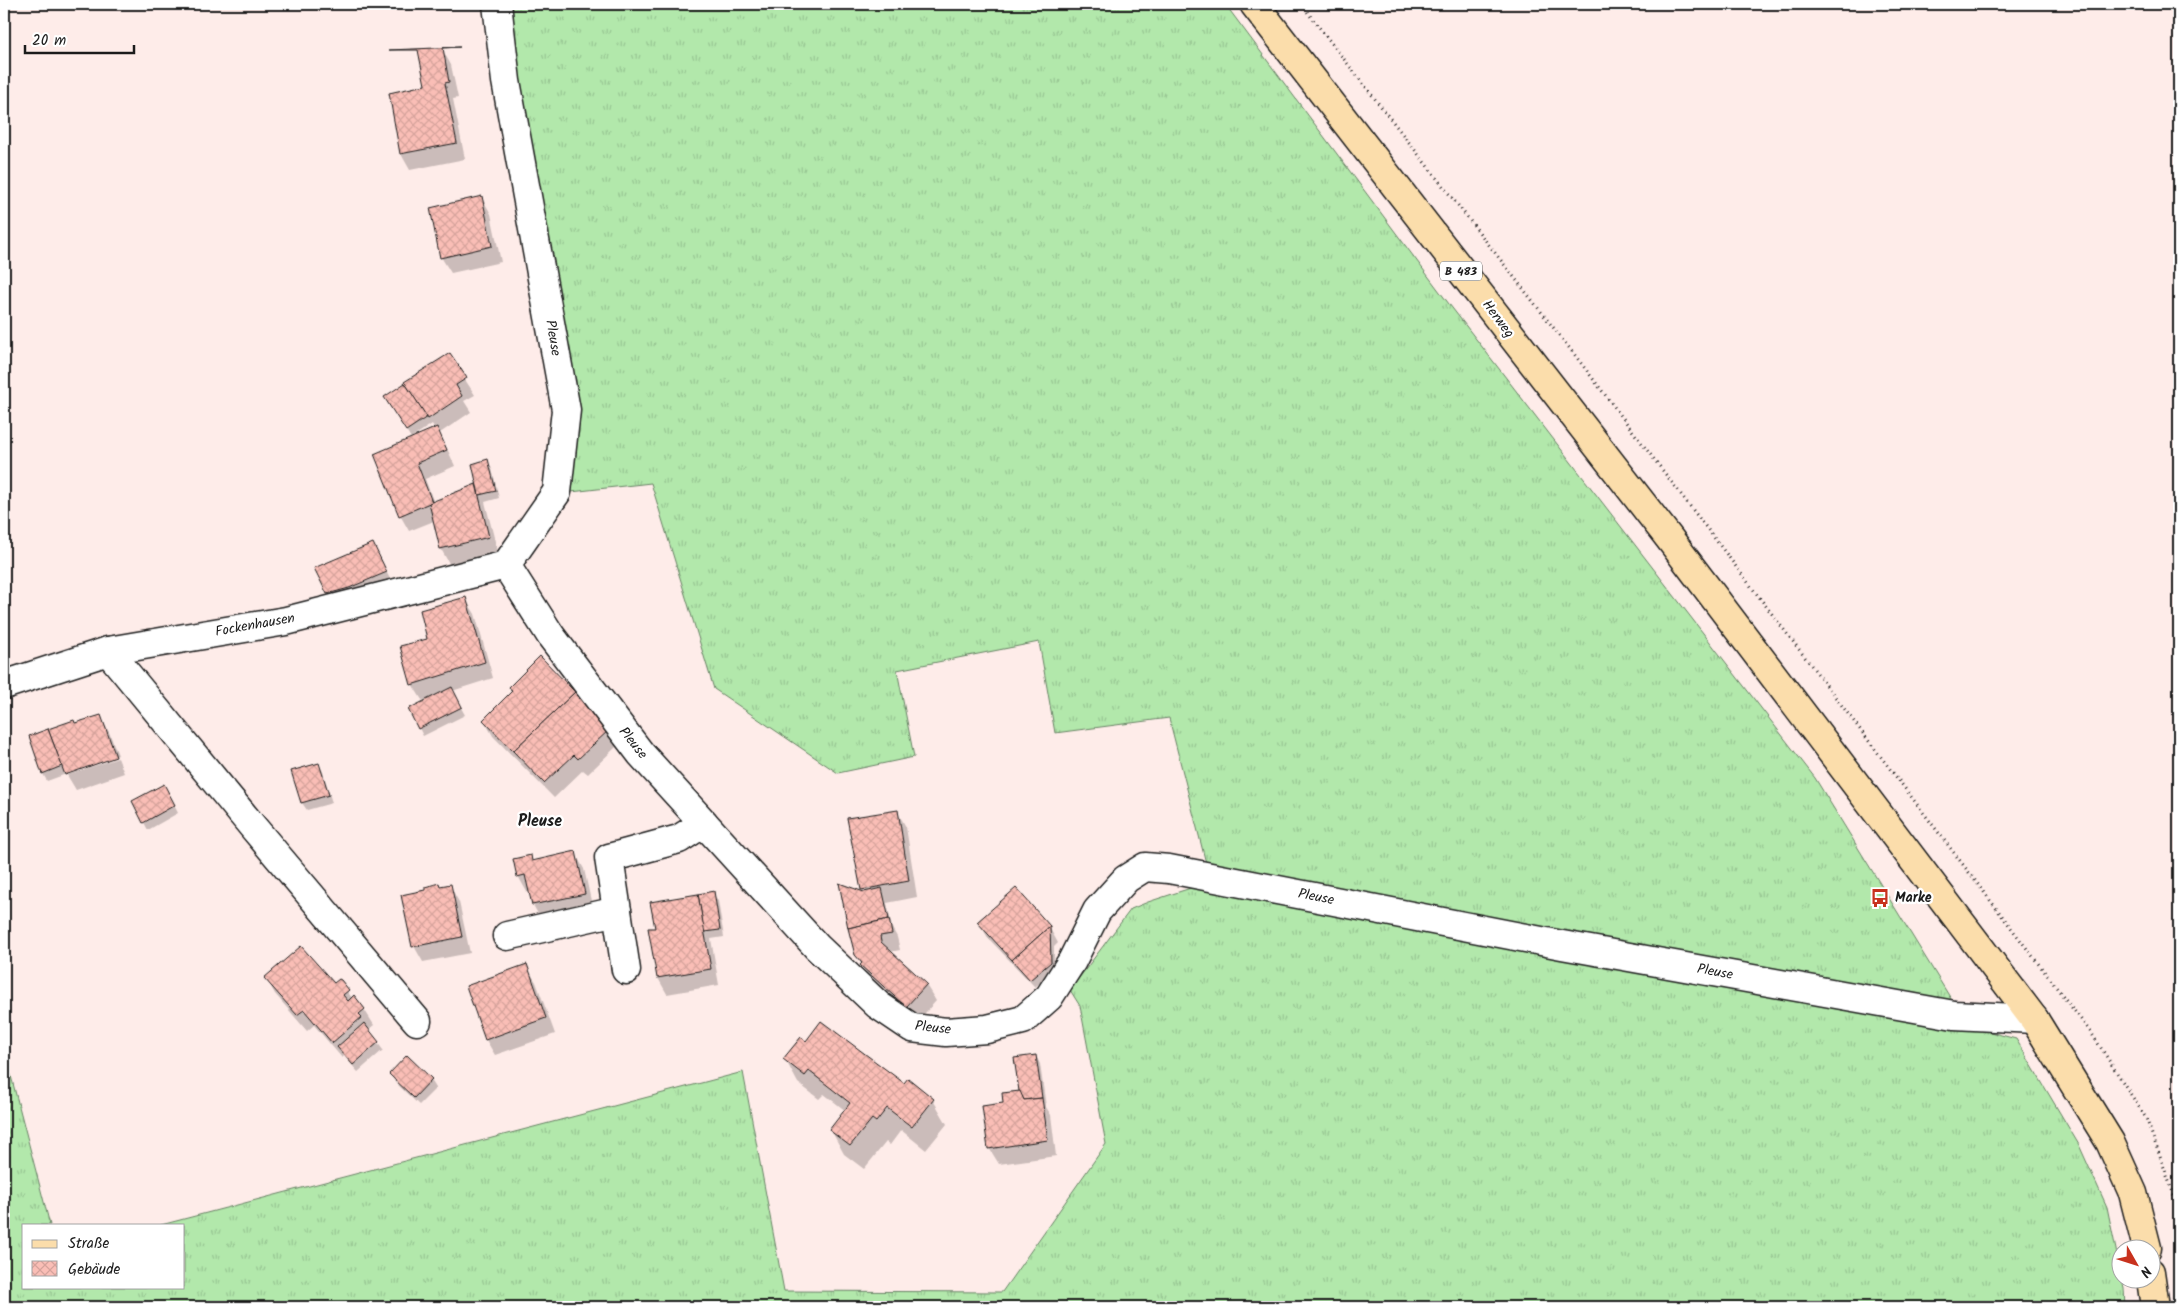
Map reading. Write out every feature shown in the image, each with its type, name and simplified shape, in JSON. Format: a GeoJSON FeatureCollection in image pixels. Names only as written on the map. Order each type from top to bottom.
{"type":"FeatureCollection","features":[{"type":"Feature","properties":{"kind":"main road","name":"Herweg"},"geometry":{"type":"LineString","coordinates":[[1254,4],[1669,538],[2034,1019]]}},
{"type":"Feature","properties":{"kind":"main road","name":"B 483"},"geometry":{"type":"LineString","coordinates":[[2034,1019],[2110,1142],[2133,1193],[2144,1238]]}},
{"type":"Feature","properties":{"kind":"main road"},"geometry":{"type":"LineString","coordinates":[[2152,1288],[2155,1307]]}},
{"type":"Feature","properties":{"kind":"street","name":"Pleuse"},"geometry":{"type":"LineString","coordinates":[[497,4],[506,81],[566,410],[558,492],[506,565],[551,636],[640,754],[817,947],[878,1005],[912,1028],[946,1032],[987,1029],[1023,1020],[1049,997],[1072,961],[1097,911],[1126,879],[1145,867],[1170,869],[1562,945],[1954,1015],[2034,1019]]}},
{"type":"Feature","properties":{"kind":"street","name":"Fockenhausen"},"geometry":{"type":"LineString","coordinates":[[4,685],[108,651],[286,621],[506,565]]}},
{"type":"Feature","properties":{"kind":"street"},"geometry":{"type":"LineString","coordinates":[[108,651],[253,827],[418,1020]]}},
{"type":"Feature","properties":{"kind":"street"},"geometry":{"type":"LineString","coordinates":[[626,970],[609,858],[679,839],[704,824]]}},
{"type":"Feature","properties":{"kind":"street"},"geometry":{"type":"LineString","coordinates":[[507,936],[617,911]]}},
{"type":"Feature","properties":{"kind":"green space"},"geometry":{"type":"Polygon","coordinates":[[[503,4],[1225,4],[1449,304],[1815,778],[1956,1007],[1209,875],[1169,718],[1055,733],[1039,642],[897,670],[914,757],[838,773],[714,689],[651,483],[562,493],[503,4]]]}},
{"type":"Feature","properties":{"kind":"green space"},"geometry":{"type":"Polygon","coordinates":[[[1209,882],[1953,1022],[2016,1039],[2079,1145],[2107,1207],[2114,1238],[2110,1238],[2110,1288],[2124,1288],[2125,1307],[4,1307],[4,1049],[50,1224],[22,1224],[22,1288],[185,1288],[185,1224],[165,1224],[743,1072],[784,1291],[1002,1292],[1106,1144],[1080,1006],[1070,990],[1131,909],[1209,882]]]}},
{"type":"Feature","properties":{"kind":"building"},"geometry":{"type":"Polygon","coordinates":[[[460,47],[443,48],[449,82],[445,83],[457,143],[400,154],[389,93],[425,85],[418,50],[389,50],[460,47]]]}},
{"type":"Feature","properties":{"kind":"building"},"geometry":{"type":"Polygon","coordinates":[[[482,196],[492,246],[440,258],[430,208],[482,196]]]}},
{"type":"Feature","properties":{"kind":"building"},"geometry":{"type":"Polygon","coordinates":[[[450,353],[467,378],[456,385],[462,396],[428,419],[404,382],[450,353]]]}},
{"type":"Feature","properties":{"kind":"building"},"geometry":{"type":"Polygon","coordinates":[[[405,383],[427,417],[406,431],[384,397],[405,383]]]}},
{"type":"Feature","properties":{"kind":"building"},"geometry":{"type":"Polygon","coordinates":[[[437,427],[447,450],[417,463],[432,502],[399,516],[374,454],[437,427]]]}},
{"type":"Feature","properties":{"kind":"building"},"geometry":{"type":"Polygon","coordinates":[[[488,459],[496,491],[479,495],[472,464],[488,459]]]}},
{"type":"Feature","properties":{"kind":"building"},"geometry":{"type":"Polygon","coordinates":[[[476,484],[489,537],[440,549],[429,503],[476,484]]]}},
{"type":"Feature","properties":{"kind":"building"},"geometry":{"type":"Polygon","coordinates":[[[373,543],[387,572],[349,588],[327,594],[314,568],[373,543]]]}},
{"type":"Feature","properties":{"kind":"building"},"geometry":{"type":"Polygon","coordinates":[[[466,597],[485,662],[411,685],[400,646],[427,639],[420,610],[466,597]]]}},
{"type":"Feature","properties":{"kind":"building"},"geometry":{"type":"Polygon","coordinates":[[[540,656],[575,692],[513,751],[483,720],[512,691],[509,687],[540,656]]]}},
{"type":"Feature","properties":{"kind":"building"},"geometry":{"type":"Polygon","coordinates":[[[452,687],[462,707],[418,729],[408,709],[452,687]]]}},
{"type":"Feature","properties":{"kind":"building"},"geometry":{"type":"Polygon","coordinates":[[[575,692],[610,729],[578,759],[574,755],[544,783],[513,751],[575,692]]]}},
{"type":"Feature","properties":{"kind":"building"},"geometry":{"type":"Polygon","coordinates":[[[101,715],[116,757],[65,775],[48,729],[74,720],[75,723],[101,715]]]}},
{"type":"Feature","properties":{"kind":"building"},"geometry":{"type":"Polygon","coordinates":[[[48,729],[62,766],[42,774],[29,736],[48,729]]]}},
{"type":"Feature","properties":{"kind":"building"},"geometry":{"type":"Polygon","coordinates":[[[319,763],[329,795],[301,803],[291,771],[319,763]]]}},
{"type":"Feature","properties":{"kind":"building"},"geometry":{"type":"Polygon","coordinates":[[[164,784],[175,805],[143,823],[132,801],[164,784]]]}},
{"type":"Feature","properties":{"kind":"building"},"geometry":{"type":"Polygon","coordinates":[[[898,810],[909,881],[861,890],[847,818],[898,810]]]}},
{"type":"Feature","properties":{"kind":"building"},"geometry":{"type":"Polygon","coordinates":[[[576,851],[585,894],[532,905],[525,875],[517,877],[513,859],[531,855],[532,861],[576,851]]]}},
{"type":"Feature","properties":{"kind":"building"},"geometry":{"type":"Polygon","coordinates":[[[439,883],[440,886],[451,884],[462,937],[412,947],[401,895],[425,890],[425,887],[439,883]]]}},
{"type":"Feature","properties":{"kind":"building"},"geometry":{"type":"Polygon","coordinates":[[[839,883],[864,892],[882,888],[889,919],[848,928],[839,883]]]}},
{"type":"Feature","properties":{"kind":"building"},"geometry":{"type":"Polygon","coordinates":[[[1016,888],[1050,926],[1012,960],[977,922],[1016,888]]]}},
{"type":"Feature","properties":{"kind":"building"},"geometry":{"type":"Polygon","coordinates":[[[714,891],[720,930],[704,932],[698,894],[714,891]]]}},
{"type":"Feature","properties":{"kind":"building"},"geometry":{"type":"Polygon","coordinates":[[[698,894],[711,969],[657,978],[648,928],[655,928],[650,902],[698,894]]]}},
{"type":"Feature","properties":{"kind":"building"},"geometry":{"type":"Polygon","coordinates":[[[889,919],[892,934],[880,936],[881,942],[927,984],[906,1007],[860,965],[862,963],[855,955],[848,928],[889,919]]]}},
{"type":"Feature","properties":{"kind":"building"},"geometry":{"type":"Polygon","coordinates":[[[1050,926],[1051,962],[1030,980],[1012,960],[1050,926]]]}},
{"type":"Feature","properties":{"kind":"building"},"geometry":{"type":"Polygon","coordinates":[[[301,946],[334,983],[339,979],[341,980],[349,990],[343,995],[348,1001],[354,995],[365,1009],[359,1014],[362,1017],[332,1043],[304,1010],[297,1015],[264,978],[301,946]]]}},
{"type":"Feature","properties":{"kind":"building"},"geometry":{"type":"Polygon","coordinates":[[[527,964],[546,1018],[485,1040],[466,986],[527,964]]]}},
{"type":"Feature","properties":{"kind":"building"},"geometry":{"type":"Polygon","coordinates":[[[821,1021],[904,1083],[908,1078],[934,1099],[912,1127],[887,1108],[876,1122],[872,1119],[850,1146],[829,1130],[850,1103],[809,1071],[805,1076],[783,1059],[801,1037],[806,1041],[821,1021]]]}},
{"type":"Feature","properties":{"kind":"building"},"geometry":{"type":"Polygon","coordinates":[[[364,1023],[379,1042],[353,1065],[337,1047],[364,1023]]]}},
{"type":"Feature","properties":{"kind":"building"},"geometry":{"type":"Polygon","coordinates":[[[407,1055],[432,1079],[414,1098],[389,1074],[407,1055]]]}},
{"type":"Feature","properties":{"kind":"building"},"geometry":{"type":"Polygon","coordinates":[[[1036,1055],[1042,1098],[1024,1100],[1019,1091],[1014,1058],[1036,1055]]]}},
{"type":"Feature","properties":{"kind":"building"},"geometry":{"type":"Polygon","coordinates":[[[1020,1091],[1024,1100],[1042,1098],[1048,1140],[988,1149],[982,1106],[1003,1103],[1002,1093],[1020,1091]]]}},
{"type":"Feature","properties":{"kind":"place","name":"Marke"},"geometry":{"type":"Point","coordinates":[1880,898]}},
{"type":"Feature","properties":{"kind":"district","name":"Pleuse"},"geometry":{"type":"Point","coordinates":[540,821]}}]}
